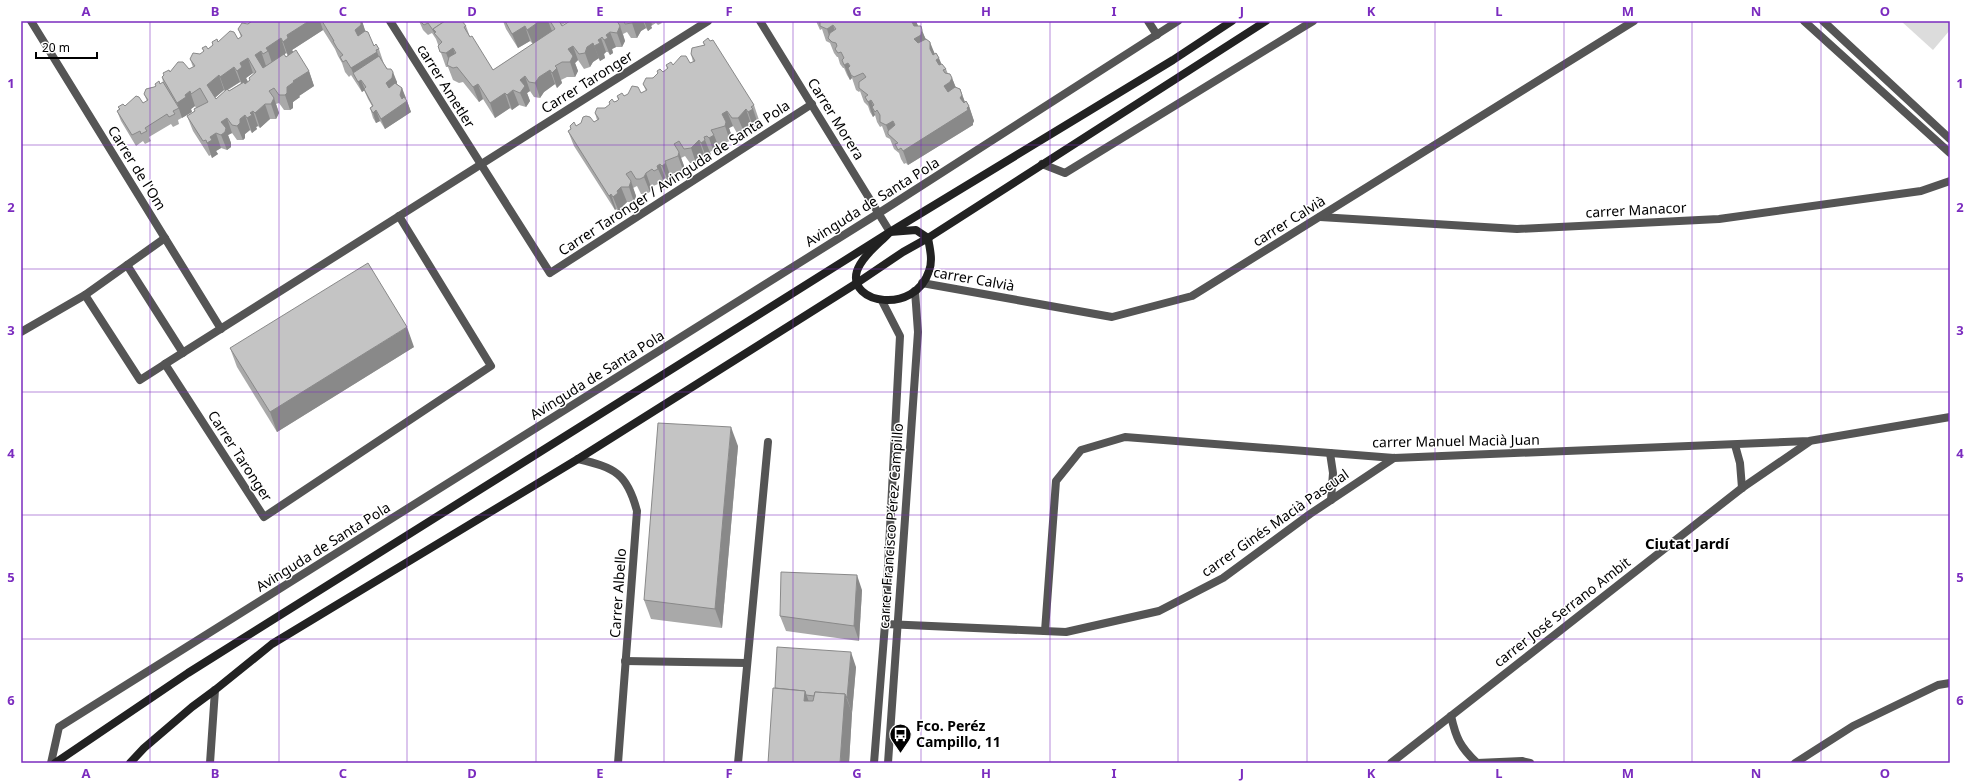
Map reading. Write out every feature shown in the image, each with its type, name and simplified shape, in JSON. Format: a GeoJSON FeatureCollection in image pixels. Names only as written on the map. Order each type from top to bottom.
{"type":"FeatureCollection","features":[{"type":"Feature","properties":{"kind":"main road"},"geometry":{"type":"LineString","coordinates":[[55,763],[188,674],[890,232],[1173,60],[1232,21]]}},
{"type":"Feature","properties":{"kind":"main road"},"geometry":{"type":"LineString","coordinates":[[130,763],[144,748],[192,707],[272,644],[578,459],[857,284],[903,252],[928,238],[1266,21]]}},
{"type":"Feature","properties":{"kind":"main road"},"geometry":{"type":"LineString","coordinates":[[916,230],[928,238],[931,259],[929,272],[922,283],[907,297],[896,301],[882,301],[867,294],[857,284],[856,272],[860,264],[890,232],[916,230]]}},
{"type":"Feature","properties":{"kind":"street","name":"Carrer de l'Om"},"geometry":{"type":"LineString","coordinates":[[31,21],[221,329]]}},
{"type":"Feature","properties":{"kind":"street","name":"carrer Ametler"},"geometry":{"type":"LineString","coordinates":[[390,21],[480,164]]}},
{"type":"Feature","properties":{"kind":"street","name":"Carrer Taronger"},"geometry":{"type":"LineString","coordinates":[[399,216],[492,366],[264,517],[166,364],[480,164],[708,21]]}},
{"type":"Feature","properties":{"kind":"street","name":"Carrer Morera"},"geometry":{"type":"LineString","coordinates":[[760,21],[890,232]]}},
{"type":"Feature","properties":{"kind":"street"},"geometry":{"type":"LineString","coordinates":[[1148,21],[1156,35]]}},
{"type":"Feature","properties":{"kind":"street","name":"Avinguda de Santa Pola"},"geometry":{"type":"LineString","coordinates":[[51,763],[60,727],[879,214],[1178,21]]}},
{"type":"Feature","properties":{"kind":"street"},"geometry":{"type":"LineString","coordinates":[[1042,164],[1065,172],[1313,21]]}},
{"type":"Feature","properties":{"kind":"street","name":"carrer Calvià"},"geometry":{"type":"LineString","coordinates":[[922,283],[1112,317],[1192,296],[1634,21]]}},
{"type":"Feature","properties":{"kind":"street"},"geometry":{"type":"LineString","coordinates":[[1804,21],[1950,153]]}},
{"type":"Feature","properties":{"kind":"street"},"geometry":{"type":"LineString","coordinates":[[1823,21],[1950,139]]}},
{"type":"Feature","properties":{"kind":"street","name":"Carrer Taronger / Avinguda de Santa Pola"},"geometry":{"type":"LineString","coordinates":[[480,164],[550,273],[812,104]]}},
{"type":"Feature","properties":{"kind":"street","name":"carrer Manacor"},"geometry":{"type":"LineString","coordinates":[[1320,217],[1517,229],[1719,219],[1921,191],[1950,181]]}},
{"type":"Feature","properties":{"kind":"street"},"geometry":{"type":"LineString","coordinates":[[21,332],[85,295],[165,238]]}},
{"type":"Feature","properties":{"kind":"street"},"geometry":{"type":"LineString","coordinates":[[127,265],[183,353]]}},
{"type":"Feature","properties":{"kind":"street","name":"carrer Francisco Pérez Campillo"},"geometry":{"type":"LineString","coordinates":[[888,763],[918,332],[915,290]]}},
{"type":"Feature","properties":{"kind":"street"},"geometry":{"type":"LineString","coordinates":[[85,295],[140,380],[166,364]]}},
{"type":"Feature","properties":{"kind":"street","name":"carrer Francisco Pérez Campillo"},"geometry":{"type":"LineString","coordinates":[[874,763],[885,624],[900,336],[882,301]]}},
{"type":"Feature","properties":{"kind":"street","name":"carrer Manuel Macià Juan"},"geometry":{"type":"LineString","coordinates":[[1045,631],[1056,481],[1081,450],[1125,437],[1394,458],[1809,442],[1950,417]]}},
{"type":"Feature","properties":{"kind":"street"},"geometry":{"type":"LineString","coordinates":[[738,763],[768,442]]}},
{"type":"Feature","properties":{"kind":"street","name":"carrer José Serrano Ambit"},"geometry":{"type":"LineString","coordinates":[[1391,763],[1742,488],[1809,442]]}},
{"type":"Feature","properties":{"kind":"street"},"geometry":{"type":"LineString","coordinates":[[1735,445],[1740,463],[1742,488]]}},
{"type":"Feature","properties":{"kind":"street"},"geometry":{"type":"LineString","coordinates":[[1330,453],[1333,473],[1331,500]]}},
{"type":"Feature","properties":{"kind":"street","name":"carrer Ginés Macià Pascual"},"geometry":{"type":"LineString","coordinates":[[885,624],[898,626],[1066,632],[1159,611],[1223,578],[1331,500],[1394,458]]}},
{"type":"Feature","properties":{"kind":"street","name":"Carrer Albello"},"geometry":{"type":"LineString","coordinates":[[578,459],[597,463],[618,473],[632,490],[637,511],[618,763]]}},
{"type":"Feature","properties":{"kind":"street"},"geometry":{"type":"LineString","coordinates":[[625,661],[747,663]]}},
{"type":"Feature","properties":{"kind":"street"},"geometry":{"type":"LineString","coordinates":[[1795,763],[1853,726],[1938,685],[1950,683]]}},
{"type":"Feature","properties":{"kind":"street"},"geometry":{"type":"LineString","coordinates":[[210,763],[215,690]]}},
{"type":"Feature","properties":{"kind":"street"},"geometry":{"type":"LineString","coordinates":[[1451,716],[1456,737],[1465,752],[1477,763],[1522,761],[1530,763]]}},
{"type":"Feature","properties":{"kind":"shaded area"},"geometry":{"type":"Polygon","coordinates":[[[1901,21],[1950,21],[1950,30],[1933,50],[1901,21]]]}},
{"type":"Feature","properties":{"kind":"building"},"geometry":{"type":"Polygon","coordinates":[[[252,21],[309,21],[287,35],[288,38],[283,42],[281,38],[266,48],[268,51],[263,54],[261,51],[255,55],[263,68],[284,54],[286,57],[296,50],[309,71],[293,81],[294,82],[287,87],[287,93],[285,95],[279,95],[274,88],[269,91],[274,98],[271,104],[265,104],[255,113],[253,111],[250,113],[252,115],[247,118],[245,115],[240,119],[240,123],[237,126],[232,125],[227,118],[221,122],[226,128],[225,132],[221,135],[216,133],[210,137],[212,140],[207,143],[206,140],[203,141],[187,116],[195,111],[194,109],[208,102],[200,88],[191,94],[190,91],[185,95],[186,97],[177,103],[162,77],[164,75],[163,73],[169,70],[170,72],[178,62],[183,62],[189,69],[195,66],[190,59],[193,53],[200,54],[204,51],[202,48],[206,46],[208,49],[213,45],[212,42],[217,39],[218,42],[230,31],[234,32],[238,39],[242,36],[238,29],[242,23],[248,24],[252,21]],[[248,58],[240,63],[242,67],[237,71],[234,67],[220,77],[219,75],[207,85],[216,99],[227,89],[229,91],[244,82],[245,84],[256,72],[248,58]]]}},
{"type":"Feature","properties":{"kind":"building"},"geometry":{"type":"Polygon","coordinates":[[[322,21],[361,21],[361,25],[355,30],[358,36],[365,31],[368,32],[374,46],[376,44],[379,49],[376,50],[377,52],[351,68],[346,60],[343,62],[340,57],[343,55],[337,48],[322,21]]]}},
{"type":"Feature","properties":{"kind":"building"},"geometry":{"type":"Polygon","coordinates":[[[420,21],[445,21],[433,29],[435,33],[428,23],[424,25],[420,21]]]}},
{"type":"Feature","properties":{"kind":"building"},"geometry":{"type":"Polygon","coordinates":[[[445,21],[462,21],[466,26],[464,27],[470,37],[472,36],[493,70],[555,29],[550,21],[559,21],[562,26],[570,21],[617,21],[620,26],[617,33],[610,32],[606,35],[608,38],[604,40],[602,37],[598,40],[600,43],[594,46],[593,43],[587,47],[585,53],[579,54],[573,46],[568,49],[573,56],[570,62],[562,62],[555,66],[557,68],[552,73],[550,70],[539,77],[535,83],[529,82],[525,76],[520,80],[525,86],[520,93],[513,90],[507,95],[505,93],[490,103],[478,84],[473,87],[457,67],[453,68],[447,65],[449,57],[456,53],[453,48],[446,53],[440,52],[438,46],[442,42],[434,33],[436,32],[433,29],[445,21]]]}},
{"type":"Feature","properties":{"kind":"building"},"geometry":{"type":"Polygon","coordinates":[[[505,21],[540,21],[527,30],[525,26],[512,34],[505,21]]]}},
{"type":"Feature","properties":{"kind":"building"},"geometry":{"type":"Polygon","coordinates":[[[624,21],[633,21],[632,23],[625,24],[624,21]]]}},
{"type":"Feature","properties":{"kind":"building"},"geometry":{"type":"Polygon","coordinates":[[[820,21],[914,21],[912,22],[914,26],[921,26],[922,30],[921,35],[914,39],[918,43],[926,39],[930,42],[930,49],[933,55],[936,53],[939,58],[936,60],[939,65],[942,64],[946,69],[943,70],[945,73],[950,74],[952,78],[950,82],[944,86],[948,92],[955,87],[960,89],[962,95],[960,98],[964,103],[966,101],[969,106],[967,108],[968,110],[903,151],[901,148],[898,150],[895,144],[898,143],[888,134],[888,131],[895,125],[893,121],[886,125],[880,122],[880,115],[877,110],[875,112],[872,107],[874,105],[871,100],[868,102],[865,97],[868,95],[859,88],[859,82],[866,77],[863,73],[854,77],[851,75],[848,68],[850,66],[848,63],[844,65],[842,60],[844,58],[841,52],[838,53],[835,49],[837,46],[836,43],[832,42],[828,38],[830,33],[836,29],[833,25],[827,29],[820,26],[820,21]]]}},
{"type":"Feature","properties":{"kind":"building"},"geometry":{"type":"Polygon","coordinates":[[[708,38],[710,41],[713,40],[754,105],[751,107],[753,109],[748,112],[746,109],[738,118],[732,118],[727,111],[722,114],[726,122],[725,126],[711,130],[714,135],[709,138],[707,136],[704,137],[705,140],[701,143],[699,140],[691,148],[684,149],[679,141],[674,144],[679,152],[678,156],[665,161],[666,163],[662,166],[660,164],[657,166],[658,169],[654,171],[652,169],[640,179],[636,179],[631,171],[626,174],[631,181],[629,187],[621,187],[617,191],[618,193],[613,197],[611,194],[609,196],[568,131],[571,129],[570,126],[574,122],[576,126],[581,123],[583,117],[586,116],[590,117],[594,122],[599,119],[595,113],[597,108],[605,108],[610,104],[609,102],[612,99],[614,102],[617,101],[619,99],[617,96],[622,93],[624,96],[628,94],[632,86],[638,87],[641,93],[647,90],[643,84],[646,78],[653,78],[660,69],[663,72],[668,68],[666,65],[671,62],[673,65],[681,56],[686,56],[690,63],[695,61],[691,54],[692,48],[705,45],[703,42],[708,38]]]}},
{"type":"Feature","properties":{"kind":"building"},"geometry":{"type":"Polygon","coordinates":[[[379,56],[387,69],[391,69],[393,72],[392,78],[386,83],[389,88],[395,83],[402,88],[400,95],[402,99],[404,97],[407,101],[381,119],[376,110],[373,113],[370,108],[373,106],[364,89],[366,87],[361,80],[358,82],[353,73],[379,56]]]}},
{"type":"Feature","properties":{"kind":"building"},"geometry":{"type":"Polygon","coordinates":[[[159,81],[160,84],[163,82],[179,108],[173,111],[175,114],[169,117],[167,114],[145,128],[147,131],[141,134],[140,131],[132,135],[117,111],[120,109],[118,107],[123,104],[125,106],[136,96],[139,97],[143,103],[148,100],[144,94],[146,89],[156,86],[155,84],[159,81]]]}},
{"type":"Feature","properties":{"kind":"building"},"geometry":{"type":"Polygon","coordinates":[[[368,263],[407,327],[270,412],[230,348],[368,263]]]}},
{"type":"Feature","properties":{"kind":"building"},"geometry":{"type":"Polygon","coordinates":[[[658,423],[731,427],[715,609],[644,600],[658,423]]]}},
{"type":"Feature","properties":{"kind":"building"},"geometry":{"type":"Polygon","coordinates":[[[781,572],[857,575],[854,626],[780,616],[781,572]]]}},
{"type":"Feature","properties":{"kind":"building"},"geometry":{"type":"Polygon","coordinates":[[[777,647],[851,652],[847,698],[845,694],[815,692],[814,696],[806,695],[805,691],[775,688],[777,647]]]}},
{"type":"Feature","properties":{"kind":"building"},"geometry":{"type":"Polygon","coordinates":[[[773,688],[805,691],[804,701],[813,701],[815,692],[845,694],[840,763],[768,763],[773,688]]]}},
{"type":"Feature","properties":{"kind":"place","name":"Fco. Peréz Campillo, 11"},"geometry":{"type":"Point","coordinates":[901,754]}},
{"type":"Feature","properties":{"kind":"district","name":"Ciutat Jardí"},"geometry":{"type":"Point","coordinates":[1687,544]}}]}
